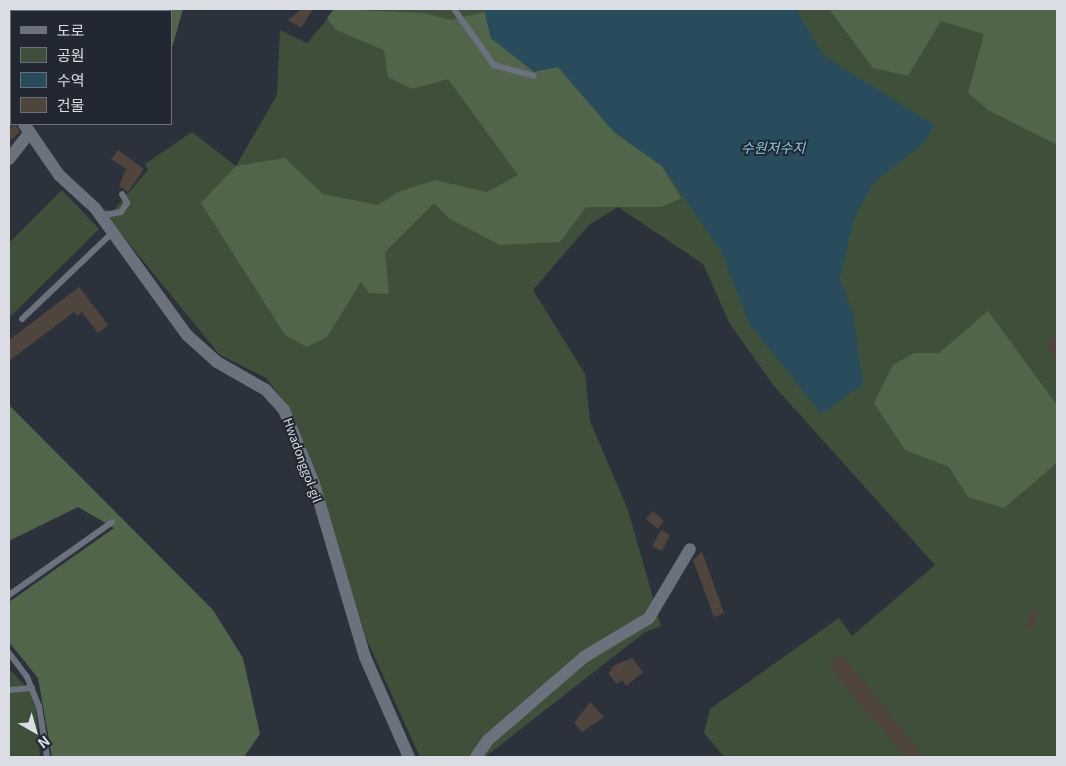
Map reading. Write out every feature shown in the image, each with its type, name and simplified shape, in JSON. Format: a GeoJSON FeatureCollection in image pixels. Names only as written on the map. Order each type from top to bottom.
{"type":"FeatureCollection","features":[{"type":"Feature","properties":{"kind":"street","name":"Hwadonggol-gil"},"geometry":{"type":"LineString","coordinates":[[9,159],[26,128],[60,175],[100,216],[187,335],[217,362],[266,390],[284,410],[314,484],[362,651],[409,757]]}},
{"type":"Feature","properties":{"kind":"street"},"geometry":{"type":"LineString","coordinates":[[476,757],[488,740],[584,657],[648,618],[690,549]]}},
{"type":"Feature","properties":{"kind":"lane"},"geometry":{"type":"LineString","coordinates":[[454,9],[494,65],[534,76]]}},
{"type":"Feature","properties":{"kind":"lane"},"geometry":{"type":"LineString","coordinates":[[100,216],[121,212],[127,203],[122,194]]}},
{"type":"Feature","properties":{"kind":"lane"},"geometry":{"type":"LineString","coordinates":[[22,319],[112,233]]}},
{"type":"Feature","properties":{"kind":"lane"},"geometry":{"type":"LineString","coordinates":[[9,595],[112,522]]}},
{"type":"Feature","properties":{"kind":"lane"},"geometry":{"type":"LineString","coordinates":[[9,654],[32,688],[47,757]]}},
{"type":"Feature","properties":{"kind":"lane"},"geometry":{"type":"LineString","coordinates":[[9,690],[32,688]]}},
{"type":"Feature","properties":{"kind":"green space"},"geometry":{"type":"Polygon","coordinates":[[[9,9],[183,9],[172,48],[172,10],[10,10],[10,43],[9,9]]]}},
{"type":"Feature","properties":{"kind":"green space"},"geometry":{"type":"Polygon","coordinates":[[[334,9],[423,13],[451,20],[485,12],[491,39],[558,67],[614,132],[662,166],[681,198],[661,207],[586,207],[560,242],[500,245],[450,219],[434,203],[385,252],[389,294],[369,293],[361,282],[327,337],[307,347],[285,335],[201,203],[236,166],[285,158],[323,194],[378,205],[398,192],[435,180],[487,192],[518,175],[448,79],[412,89],[388,77],[384,50],[336,30],[327,18],[334,9]]]}},
{"type":"Feature","properties":{"kind":"green space"},"geometry":{"type":"Polygon","coordinates":[[[336,9],[1057,9],[1057,757],[724,757],[704,733],[710,709],[839,618],[852,636],[935,565],[774,386],[730,324],[703,264],[618,207],[589,225],[533,290],[585,374],[590,421],[628,510],[661,626],[645,632],[485,757],[420,757],[366,638],[316,473],[288,406],[266,378],[219,354],[101,209],[113,211],[148,170],[145,164],[192,132],[236,166],[277,95],[280,30],[307,43],[336,9]]]}},
{"type":"Feature","properties":{"kind":"green space"},"geometry":{"type":"Polygon","coordinates":[[[829,9],[1057,9],[1057,145],[988,110],[968,93],[984,34],[941,21],[908,76],[873,68],[829,9]]]}},
{"type":"Feature","properties":{"kind":"green space"},"geometry":{"type":"Polygon","coordinates":[[[62,190],[99,229],[9,318],[9,243],[62,190]]]}},
{"type":"Feature","properties":{"kind":"green space"},"geometry":{"type":"Polygon","coordinates":[[[988,311],[1057,405],[1057,463],[1004,508],[968,497],[949,467],[905,450],[874,403],[893,365],[914,353],[939,353],[988,311]]]}},
{"type":"Feature","properties":{"kind":"green space"},"geometry":{"type":"Polygon","coordinates":[[[9,405],[213,610],[243,658],[260,734],[244,757],[52,757],[38,678],[9,642],[9,602],[114,528],[78,507],[9,541],[9,405]]]}},
{"type":"Feature","properties":{"kind":"green space"},"geometry":{"type":"Polygon","coordinates":[[[9,669],[35,696],[40,757],[9,757],[9,669]]]}},
{"type":"Feature","properties":{"kind":"water","name":"수원저수지"},"geometry":{"type":"Polygon","coordinates":[[[484,9],[796,9],[823,55],[934,125],[925,142],[872,184],[853,222],[840,279],[853,313],[863,384],[821,414],[750,325],[721,251],[662,166],[614,132],[558,67],[534,72],[491,38],[484,9]]]}},
{"type":"Feature","properties":{"kind":"building"},"geometry":{"type":"Polygon","coordinates":[[[302,9],[313,9],[301,28],[288,20],[302,9]]]}},
{"type":"Feature","properties":{"kind":"building"},"geometry":{"type":"Polygon","coordinates":[[[16,125],[20,132],[9,142],[9,128],[16,125]]]}},
{"type":"Feature","properties":{"kind":"building"},"geometry":{"type":"Polygon","coordinates":[[[118,150],[144,169],[128,192],[119,186],[126,169],[111,159],[118,150]]]}},
{"type":"Feature","properties":{"kind":"building"},"geometry":{"type":"Polygon","coordinates":[[[79,287],[108,325],[98,333],[82,312],[77,316],[74,312],[9,361],[9,340],[79,287]]]}},
{"type":"Feature","properties":{"kind":"building"},"geometry":{"type":"Polygon","coordinates":[[[1057,335],[1057,359],[1046,345],[1057,335]]]}},
{"type":"Feature","properties":{"kind":"building"},"geometry":{"type":"Polygon","coordinates":[[[653,511],[664,521],[658,529],[646,519],[653,511]]]}},
{"type":"Feature","properties":{"kind":"building"},"geometry":{"type":"Polygon","coordinates":[[[661,530],[670,535],[662,551],[652,546],[661,530]]]}},
{"type":"Feature","properties":{"kind":"building"},"geometry":{"type":"Polygon","coordinates":[[[702,552],[724,613],[714,617],[693,560],[702,552]]]}},
{"type":"Feature","properties":{"kind":"building"},"geometry":{"type":"Polygon","coordinates":[[[1031,610],[1040,614],[1033,629],[1025,626],[1031,610]]]}},
{"type":"Feature","properties":{"kind":"building"},"geometry":{"type":"Polygon","coordinates":[[[840,654],[870,688],[924,757],[906,757],[854,697],[828,664],[840,654]]]}},
{"type":"Feature","properties":{"kind":"building"},"geometry":{"type":"Polygon","coordinates":[[[632,658],[643,672],[626,686],[622,680],[617,684],[609,674],[613,666],[632,658]]]}},
{"type":"Feature","properties":{"kind":"building"},"geometry":{"type":"Polygon","coordinates":[[[590,702],[604,717],[582,732],[574,723],[590,702]]]}}]}
